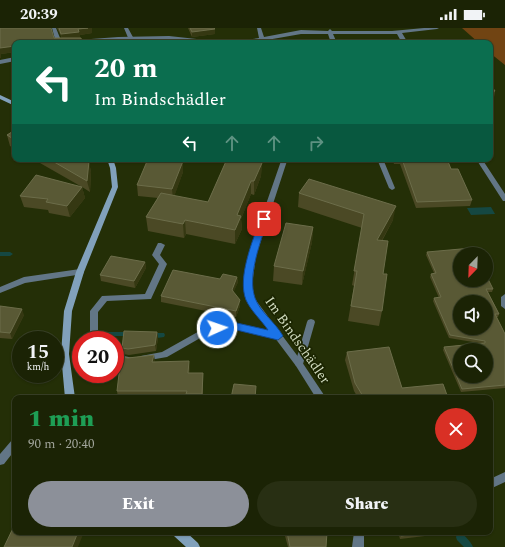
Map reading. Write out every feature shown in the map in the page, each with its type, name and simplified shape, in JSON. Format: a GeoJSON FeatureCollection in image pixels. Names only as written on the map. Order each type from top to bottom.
{"type":"FeatureCollection","features":[{"type":"Feature","properties":{"kind":"street"},"geometry":{"type":"LineString","coordinates":[[54,28],[58,40]]}},
{"type":"Feature","properties":{"kind":"street"},"geometry":{"type":"LineString","coordinates":[[126,28],[131,38]]}},
{"type":"Feature","properties":{"kind":"street"},"geometry":{"type":"LineString","coordinates":[[259,28],[262,38]]}},
{"type":"Feature","properties":{"kind":"street"},"geometry":{"type":"LineString","coordinates":[[387,28],[392,33]]}},
{"type":"Feature","properties":{"kind":"street"},"geometry":{"type":"LineString","coordinates":[[253,40],[301,32],[330,31],[362,34],[399,33],[437,28]]}},
{"type":"Feature","properties":{"kind":"street"},"geometry":{"type":"LineString","coordinates":[[330,31],[333,40]]}},
{"type":"Feature","properties":{"kind":"street"},"geometry":{"type":"LineString","coordinates":[[399,33],[403,40]]}},
{"type":"Feature","properties":{"kind":"street"},"geometry":{"type":"LineString","coordinates":[[104,40],[169,38],[188,40]]}},
{"type":"Feature","properties":{"kind":"street"},"geometry":{"type":"LineString","coordinates":[[0,62],[12,60]]}},
{"type":"Feature","properties":{"kind":"street"},"geometry":{"type":"LineString","coordinates":[[0,97],[12,103]]}},
{"type":"Feature","properties":{"kind":"street"},"geometry":{"type":"LineString","coordinates":[[70,395],[65,354],[68,311],[80,272],[115,187],[111,162]]}},
{"type":"Feature","properties":{"kind":"street","name":"Im Bindschädler"},"geometry":{"type":"LineString","coordinates":[[284,162],[252,256],[248,285],[251,300],[299,364],[318,395]]}},
{"type":"Feature","properties":{"kind":"street"},"geometry":{"type":"LineString","coordinates":[[381,162],[392,188]]}},
{"type":"Feature","properties":{"kind":"street"},"geometry":{"type":"LineString","coordinates":[[481,162],[505,199]]}},
{"type":"Feature","properties":{"kind":"street"},"geometry":{"type":"LineString","coordinates":[[94,331],[94,311],[105,298],[148,296],[164,264],[156,254],[161,245]]}},
{"type":"Feature","properties":{"kind":"street"},"geometry":{"type":"LineString","coordinates":[[0,290],[24,280],[80,272]]}},
{"type":"Feature","properties":{"kind":"street"},"geometry":{"type":"LineString","coordinates":[[505,297],[505,306]]}},
{"type":"Feature","properties":{"kind":"street"},"geometry":{"type":"LineString","coordinates":[[299,364],[311,322]]}},
{"type":"Feature","properties":{"kind":"street"},"geometry":{"type":"LineString","coordinates":[[124,359],[129,360],[164,355],[206,330],[228,325],[278,336]]}},
{"type":"Feature","properties":{"kind":"street"},"geometry":{"type":"LineString","coordinates":[[0,461],[12,447]]}},
{"type":"Feature","properties":{"kind":"street"},"geometry":{"type":"LineString","coordinates":[[493,483],[505,477]]}},
{"type":"Feature","properties":{"kind":"street"},"geometry":{"type":"LineString","coordinates":[[181,535],[194,547]]}},
{"type":"Feature","properties":{"kind":"street"},"geometry":{"type":"LineString","coordinates":[[358,547],[359,535]]}},
{"type":"Feature","properties":{"kind":"shaded area"},"geometry":{"type":"Polygon","coordinates":[[[462,28],[505,28],[505,65],[493,55],[493,40],[476,40],[462,28]]]}},
{"type":"Feature","properties":{"kind":"water"},"geometry":{"type":"Polygon","coordinates":[[[491,207],[495,214],[471,215],[467,208],[491,207]]]}},
{"type":"Feature","properties":{"kind":"building"},"geometry":{"type":"Polygon","coordinates":[[[0,28],[51,28],[54,38],[81,38],[81,40],[12,40],[12,46],[0,48],[0,28]]]}},
{"type":"Feature","properties":{"kind":"building"},"geometry":{"type":"Polygon","coordinates":[[[59,28],[88,28],[78,29],[79,32],[61,34],[59,28]]]}},
{"type":"Feature","properties":{"kind":"building"},"geometry":{"type":"Polygon","coordinates":[[[190,28],[214,28],[215,29],[192,32],[190,28]]]}},
{"type":"Feature","properties":{"kind":"building"},"geometry":{"type":"Polygon","coordinates":[[[12,132],[12,138],[7,135],[12,132]]]}},
{"type":"Feature","properties":{"kind":"building"},"geometry":{"type":"Polygon","coordinates":[[[54,162],[89,162],[87,181],[54,162]]]}},
{"type":"Feature","properties":{"kind":"building"},"geometry":{"type":"Polygon","coordinates":[[[147,162],[183,162],[172,189],[137,185],[147,162]]]}},
{"type":"Feature","properties":{"kind":"building"},"geometry":{"type":"Polygon","coordinates":[[[226,162],[262,163],[254,181],[251,181],[237,215],[241,216],[235,230],[185,220],[183,224],[146,217],[161,193],[208,202],[226,162]]]}},
{"type":"Feature","properties":{"kind":"building"},"geometry":{"type":"Polygon","coordinates":[[[403,162],[448,162],[451,169],[458,169],[472,200],[417,202],[403,162]]]}},
{"type":"Feature","properties":{"kind":"building"},"geometry":{"type":"Polygon","coordinates":[[[36,175],[82,187],[67,206],[46,202],[48,199],[20,196],[36,175]]]}},
{"type":"Feature","properties":{"kind":"building"},"geometry":{"type":"Polygon","coordinates":[[[309,179],[396,206],[377,240],[388,241],[383,274],[387,274],[382,311],[351,306],[357,271],[354,271],[364,214],[299,193],[309,179]]]}},
{"type":"Feature","properties":{"kind":"building"},"geometry":{"type":"Polygon","coordinates":[[[286,223],[313,227],[303,271],[274,266],[286,223]]]}},
{"type":"Feature","properties":{"kind":"building"},"geometry":{"type":"Polygon","coordinates":[[[453,250],[453,287],[492,287],[493,289],[486,289],[489,295],[453,295],[453,335],[493,335],[493,302],[499,314],[495,314],[505,334],[505,385],[462,389],[459,383],[493,383],[493,343],[485,343],[485,341],[450,335],[434,298],[441,297],[431,274],[436,273],[427,252],[453,250]]]}},
{"type":"Feature","properties":{"kind":"building"},"geometry":{"type":"Polygon","coordinates":[[[111,256],[145,262],[134,281],[100,275],[111,256]]]}},
{"type":"Feature","properties":{"kind":"building"},"geometry":{"type":"Polygon","coordinates":[[[173,270],[220,279],[223,274],[237,277],[232,290],[240,300],[236,311],[161,296],[173,270]]]}},
{"type":"Feature","properties":{"kind":"building"},"geometry":{"type":"Polygon","coordinates":[[[0,306],[22,309],[10,333],[0,332],[0,306]]]}},
{"type":"Feature","properties":{"kind":"building"},"geometry":{"type":"Polygon","coordinates":[[[124,331],[157,332],[155,345],[124,348],[124,331]]]}},
{"type":"Feature","properties":{"kind":"building"},"geometry":{"type":"Polygon","coordinates":[[[453,346],[453,368],[444,347],[453,346]]]}},
{"type":"Feature","properties":{"kind":"building"},"geometry":{"type":"Polygon","coordinates":[[[389,347],[402,388],[443,384],[447,395],[362,395],[355,383],[347,352],[389,347]]]}},
{"type":"Feature","properties":{"kind":"building"},"geometry":{"type":"Polygon","coordinates":[[[154,355],[152,362],[189,361],[188,373],[203,373],[202,394],[186,394],[187,391],[117,391],[118,383],[124,383],[124,357],[154,355]]]}},
{"type":"Feature","properties":{"kind":"building"},"geometry":{"type":"Polygon","coordinates":[[[234,384],[256,386],[255,395],[232,395],[234,384]]]}},
{"type":"Feature","properties":{"kind":"building"},"geometry":{"type":"Polygon","coordinates":[[[12,530],[12,535],[77,535],[72,547],[4,547],[12,530]]]}},
{"type":"Feature","properties":{"kind":"building"},"geometry":{"type":"Polygon","coordinates":[[[288,535],[327,535],[326,547],[290,547],[288,535]]]}},
{"type":"Feature","properties":{"kind":"waterway"},"geometry":{"type":"LineString","coordinates":[[0,254],[10,254]]}},
{"type":"Feature","properties":{"kind":"waterway"},"geometry":{"type":"LineString","coordinates":[[124,334],[129,334]]}},
{"type":"Feature","properties":{"kind":"waterway"},"geometry":{"type":"LineString","coordinates":[[152,335],[162,335]]}},
{"type":"Feature","properties":{"kind":"waterway"},"geometry":{"type":"LineString","coordinates":[[460,537],[469,547]]}},
{"type":"Feature","properties":{"kind":"route"},"geometry":{"type":"LineString","coordinates":[[217,328],[228,325],[278,336],[251,300],[248,285],[252,256],[264,219]]}}]}
